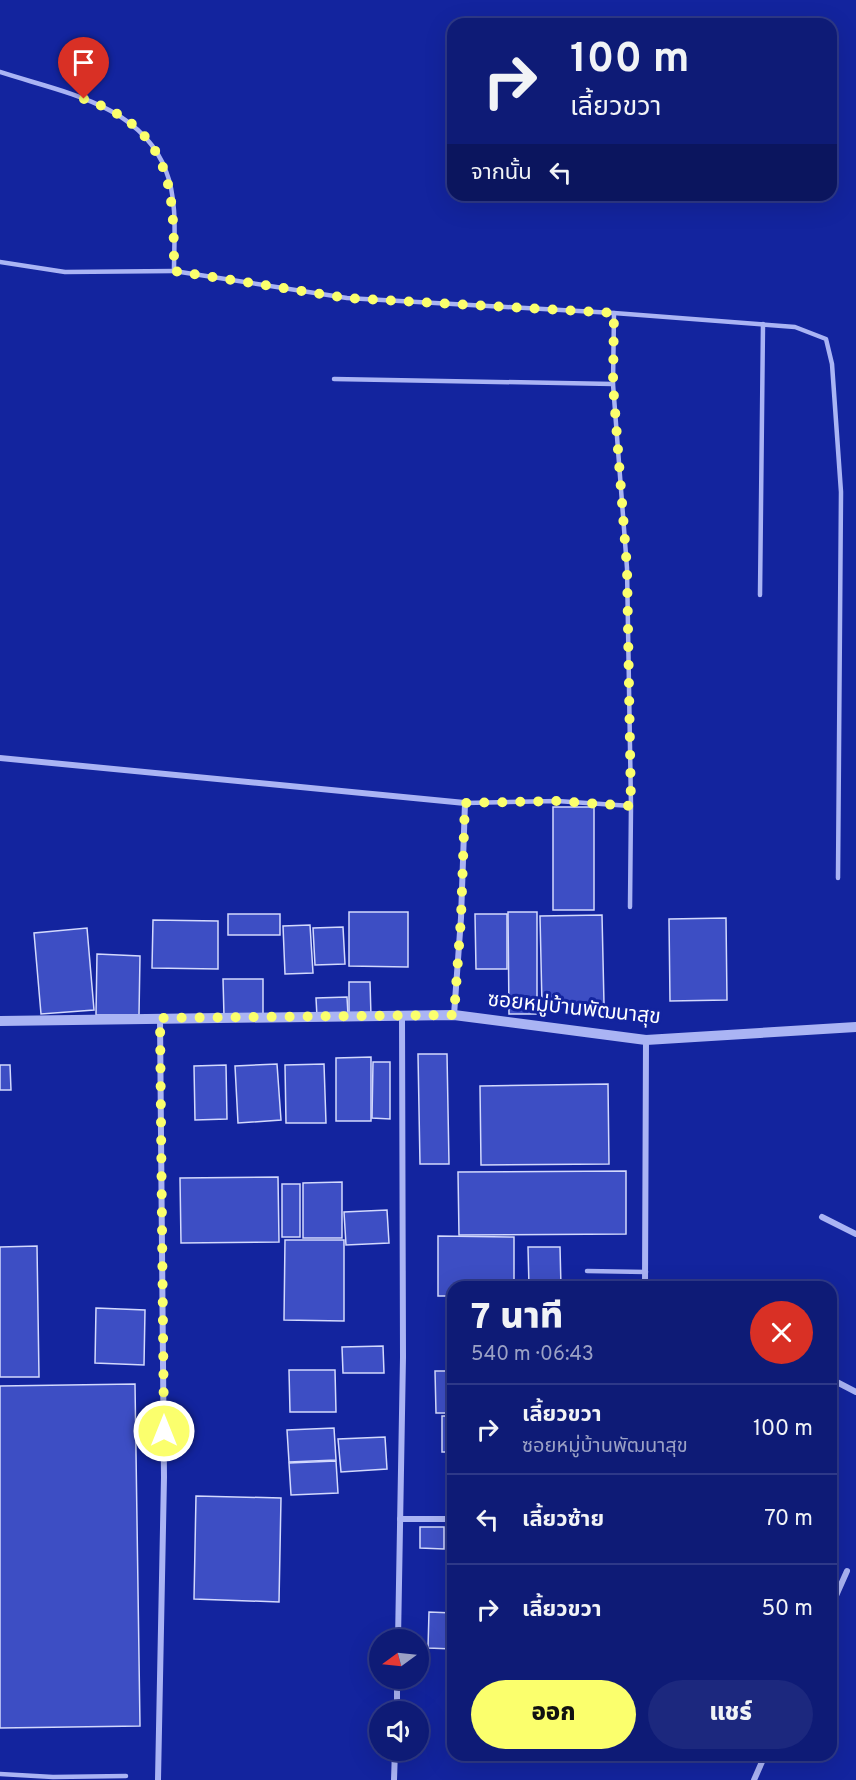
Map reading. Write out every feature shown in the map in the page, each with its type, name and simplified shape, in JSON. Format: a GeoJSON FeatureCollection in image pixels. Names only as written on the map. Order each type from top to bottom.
{"type":"FeatureCollection","features":[{"type":"Feature","properties":{"kind":"street"},"geometry":{"type":"LineString","coordinates":[[0,758],[465,803],[461,918],[454,1015]]}},
{"type":"Feature","properties":{"kind":"street","name":"ซอยหมู่บ้านพัฒนาสุข"},"geometry":{"type":"LineString","coordinates":[[0,1021],[454,1015],[646,1040],[856,1028]]}},
{"type":"Feature","properties":{"kind":"street"},"geometry":{"type":"LineString","coordinates":[[398,1629],[403,1357],[402,1017]]}},
{"type":"Feature","properties":{"kind":"street"},"geometry":{"type":"LineString","coordinates":[[158,1780],[164,1477],[160,1018]]}},
{"type":"Feature","properties":{"kind":"street"},"geometry":{"type":"LineString","coordinates":[[645,1281],[646,1040]]}},
{"type":"Feature","properties":{"kind":"street"},"geometry":{"type":"LineString","coordinates":[[822,1217],[856,1233]]}},
{"type":"Feature","properties":{"kind":"street"},"geometry":{"type":"LineString","coordinates":[[837,1382],[856,1392]]}},
{"type":"Feature","properties":{"kind":"street"},"geometry":{"type":"LineString","coordinates":[[400,1519],[447,1519]]}},
{"type":"Feature","properties":{"kind":"street"},"geometry":{"type":"LineString","coordinates":[[837,1594],[847,1571]]}},
{"type":"Feature","properties":{"kind":"street"},"geometry":{"type":"LineString","coordinates":[[394,1780],[395,1761]]}},
{"type":"Feature","properties":{"kind":"street"},"geometry":{"type":"LineString","coordinates":[[754,1780],[762,1761]]}},
{"type":"Feature","properties":{"kind":"lane"},"geometry":{"type":"LineString","coordinates":[[0,72],[105,106],[128,121],[150,141],[166,172],[174,213],[174,271]]}},
{"type":"Feature","properties":{"kind":"lane"},"geometry":{"type":"LineString","coordinates":[[0,262],[65,272],[174,271],[347,298],[763,324],[795,327],[825,339],[832,364],[841,492],[838,878]]}},
{"type":"Feature","properties":{"kind":"lane"},"geometry":{"type":"LineString","coordinates":[[614,313],[613,384],[627,568],[631,806],[630,907]]}},
{"type":"Feature","properties":{"kind":"lane"},"geometry":{"type":"LineString","coordinates":[[760,595],[763,324]]}},
{"type":"Feature","properties":{"kind":"lane"},"geometry":{"type":"LineString","coordinates":[[334,380],[613,384]]}},
{"type":"Feature","properties":{"kind":"lane"},"geometry":{"type":"LineString","coordinates":[[465,803],[557,801],[631,806]]}},
{"type":"Feature","properties":{"kind":"lane"},"geometry":{"type":"LineString","coordinates":[[587,1271],[646,1272]]}},
{"type":"Feature","properties":{"kind":"lane"},"geometry":{"type":"LineString","coordinates":[[0,1774],[53,1777],[126,1776]]}},
{"type":"Feature","properties":{"kind":"building"},"geometry":{"type":"Polygon","coordinates":[[[553,807],[594,807],[594,910],[553,910],[553,807]]]}},
{"type":"Feature","properties":{"kind":"building"},"geometry":{"type":"Polygon","coordinates":[[[349,912],[408,912],[408,967],[349,966],[349,912]]]}},
{"type":"Feature","properties":{"kind":"building"},"geometry":{"type":"Polygon","coordinates":[[[508,912],[537,912],[537,1014],[509,1014],[508,912]]]}},
{"type":"Feature","properties":{"kind":"building"},"geometry":{"type":"Polygon","coordinates":[[[228,914],[280,914],[280,935],[228,935],[228,914]]]}},
{"type":"Feature","properties":{"kind":"building"},"geometry":{"type":"Polygon","coordinates":[[[475,914],[507,914],[507,969],[476,969],[475,914]]]}},
{"type":"Feature","properties":{"kind":"building"},"geometry":{"type":"Polygon","coordinates":[[[602,915],[604,1004],[542,1005],[540,916],[602,915]]]}},
{"type":"Feature","properties":{"kind":"building"},"geometry":{"type":"Polygon","coordinates":[[[726,918],[727,1000],[670,1001],[669,919],[726,918]]]}},
{"type":"Feature","properties":{"kind":"building"},"geometry":{"type":"Polygon","coordinates":[[[153,920],[218,921],[218,969],[152,968],[153,920]]]}},
{"type":"Feature","properties":{"kind":"building"},"geometry":{"type":"Polygon","coordinates":[[[310,925],[313,973],[285,974],[283,926],[310,925]]]}},
{"type":"Feature","properties":{"kind":"building"},"geometry":{"type":"Polygon","coordinates":[[[343,927],[345,964],[315,965],[313,928],[343,927]]]}},
{"type":"Feature","properties":{"kind":"building"},"geometry":{"type":"Polygon","coordinates":[[[87,928],[94,1010],[41,1014],[34,933],[87,928]]]}},
{"type":"Feature","properties":{"kind":"building"},"geometry":{"type":"Polygon","coordinates":[[[97,954],[140,956],[139,1015],[96,1015],[97,954]]]}},
{"type":"Feature","properties":{"kind":"building"},"geometry":{"type":"Polygon","coordinates":[[[223,979],[263,979],[263,1016],[224,1016],[223,979]]]}},
{"type":"Feature","properties":{"kind":"building"},"geometry":{"type":"Polygon","coordinates":[[[349,982],[370,982],[371,1016],[349,1016],[349,982]]]}},
{"type":"Feature","properties":{"kind":"building"},"geometry":{"type":"Polygon","coordinates":[[[347,997],[348,1015],[317,1017],[316,998],[347,997]]]}},
{"type":"Feature","properties":{"kind":"building"},"geometry":{"type":"Polygon","coordinates":[[[418,1054],[447,1054],[449,1164],[420,1164],[418,1054]]]}},
{"type":"Feature","properties":{"kind":"building"},"geometry":{"type":"Polygon","coordinates":[[[371,1057],[371,1121],[336,1121],[336,1058],[371,1057]]]}},
{"type":"Feature","properties":{"kind":"building"},"geometry":{"type":"Polygon","coordinates":[[[373,1062],[390,1062],[390,1119],[372,1118],[373,1062]]]}},
{"type":"Feature","properties":{"kind":"building"},"geometry":{"type":"Polygon","coordinates":[[[277,1064],[281,1120],[238,1123],[235,1066],[277,1064]]]}},
{"type":"Feature","properties":{"kind":"building"},"geometry":{"type":"Polygon","coordinates":[[[324,1064],[326,1123],[286,1123],[285,1065],[324,1064]]]}},
{"type":"Feature","properties":{"kind":"building"},"geometry":{"type":"Polygon","coordinates":[[[0,1065],[10,1065],[11,1090],[0,1090],[0,1065]]]}},
{"type":"Feature","properties":{"kind":"building"},"geometry":{"type":"Polygon","coordinates":[[[226,1065],[227,1119],[195,1120],[194,1066],[226,1065]]]}},
{"type":"Feature","properties":{"kind":"building"},"geometry":{"type":"Polygon","coordinates":[[[608,1084],[609,1164],[481,1165],[480,1086],[608,1084]]]}},
{"type":"Feature","properties":{"kind":"building"},"geometry":{"type":"Polygon","coordinates":[[[626,1171],[626,1234],[459,1235],[458,1172],[626,1171]]]}},
{"type":"Feature","properties":{"kind":"building"},"geometry":{"type":"Polygon","coordinates":[[[278,1177],[279,1242],[181,1243],[180,1178],[278,1177]]]}},
{"type":"Feature","properties":{"kind":"building"},"geometry":{"type":"Polygon","coordinates":[[[342,1182],[342,1238],[303,1238],[303,1183],[342,1182]]]}},
{"type":"Feature","properties":{"kind":"building"},"geometry":{"type":"Polygon","coordinates":[[[282,1184],[300,1184],[300,1237],[282,1237],[282,1184]]]}},
{"type":"Feature","properties":{"kind":"building"},"geometry":{"type":"Polygon","coordinates":[[[387,1210],[389,1243],[346,1245],[344,1212],[387,1210]]]}},
{"type":"Feature","properties":{"kind":"building"},"geometry":{"type":"Polygon","coordinates":[[[438,1236],[514,1237],[514,1281],[447,1281],[447,1296],[438,1296],[438,1236]]]}},
{"type":"Feature","properties":{"kind":"building"},"geometry":{"type":"Polygon","coordinates":[[[285,1240],[344,1240],[344,1321],[284,1320],[285,1240]]]}},
{"type":"Feature","properties":{"kind":"building"},"geometry":{"type":"Polygon","coordinates":[[[37,1246],[39,1377],[0,1377],[0,1247],[37,1246]]]}},
{"type":"Feature","properties":{"kind":"building"},"geometry":{"type":"Polygon","coordinates":[[[528,1247],[560,1247],[561,1281],[529,1281],[528,1247]]]}},
{"type":"Feature","properties":{"kind":"building"},"geometry":{"type":"Polygon","coordinates":[[[96,1308],[145,1310],[144,1365],[95,1363],[96,1308]]]}},
{"type":"Feature","properties":{"kind":"building"},"geometry":{"type":"Polygon","coordinates":[[[383,1346],[384,1373],[343,1373],[342,1347],[383,1346]]]}},
{"type":"Feature","properties":{"kind":"building"},"geometry":{"type":"Polygon","coordinates":[[[289,1370],[335,1370],[336,1412],[290,1412],[289,1370]]]}},
{"type":"Feature","properties":{"kind":"building"},"geometry":{"type":"Polygon","coordinates":[[[435,1371],[447,1371],[447,1413],[436,1413],[435,1371]]]}},
{"type":"Feature","properties":{"kind":"building"},"geometry":{"type":"Polygon","coordinates":[[[135,1384],[140,1726],[0,1728],[0,1386],[135,1384]]]}},
{"type":"Feature","properties":{"kind":"building"},"geometry":{"type":"Polygon","coordinates":[[[442,1416],[447,1416],[447,1452],[442,1452],[442,1416]]]}},
{"type":"Feature","properties":{"kind":"building"},"geometry":{"type":"Polygon","coordinates":[[[334,1428],[336,1460],[289,1462],[287,1430],[334,1428]]]}},
{"type":"Feature","properties":{"kind":"building"},"geometry":{"type":"Polygon","coordinates":[[[385,1437],[387,1469],[341,1472],[338,1439],[385,1437]]]}},
{"type":"Feature","properties":{"kind":"building"},"geometry":{"type":"Polygon","coordinates":[[[336,1461],[338,1493],[291,1495],[289,1463],[336,1461]]]}},
{"type":"Feature","properties":{"kind":"building"},"geometry":{"type":"Polygon","coordinates":[[[196,1496],[281,1498],[279,1602],[194,1599],[196,1496]]]}},
{"type":"Feature","properties":{"kind":"building"},"geometry":{"type":"Polygon","coordinates":[[[420,1527],[444,1527],[444,1549],[420,1548],[420,1527]]]}},
{"type":"Feature","properties":{"kind":"building"},"geometry":{"type":"Polygon","coordinates":[[[429,1612],[447,1613],[447,1649],[429,1648],[429,1612]]]}},
{"type":"Feature","properties":{"kind":"route"},"geometry":{"type":"LineString","coordinates":[[84,99],[105,106],[128,121],[150,141],[166,172],[174,213],[174,271],[347,298],[614,313],[613,384],[627,568],[631,806],[557,801],[465,803],[461,918],[454,1015],[160,1018],[164,1431]]}}]}
